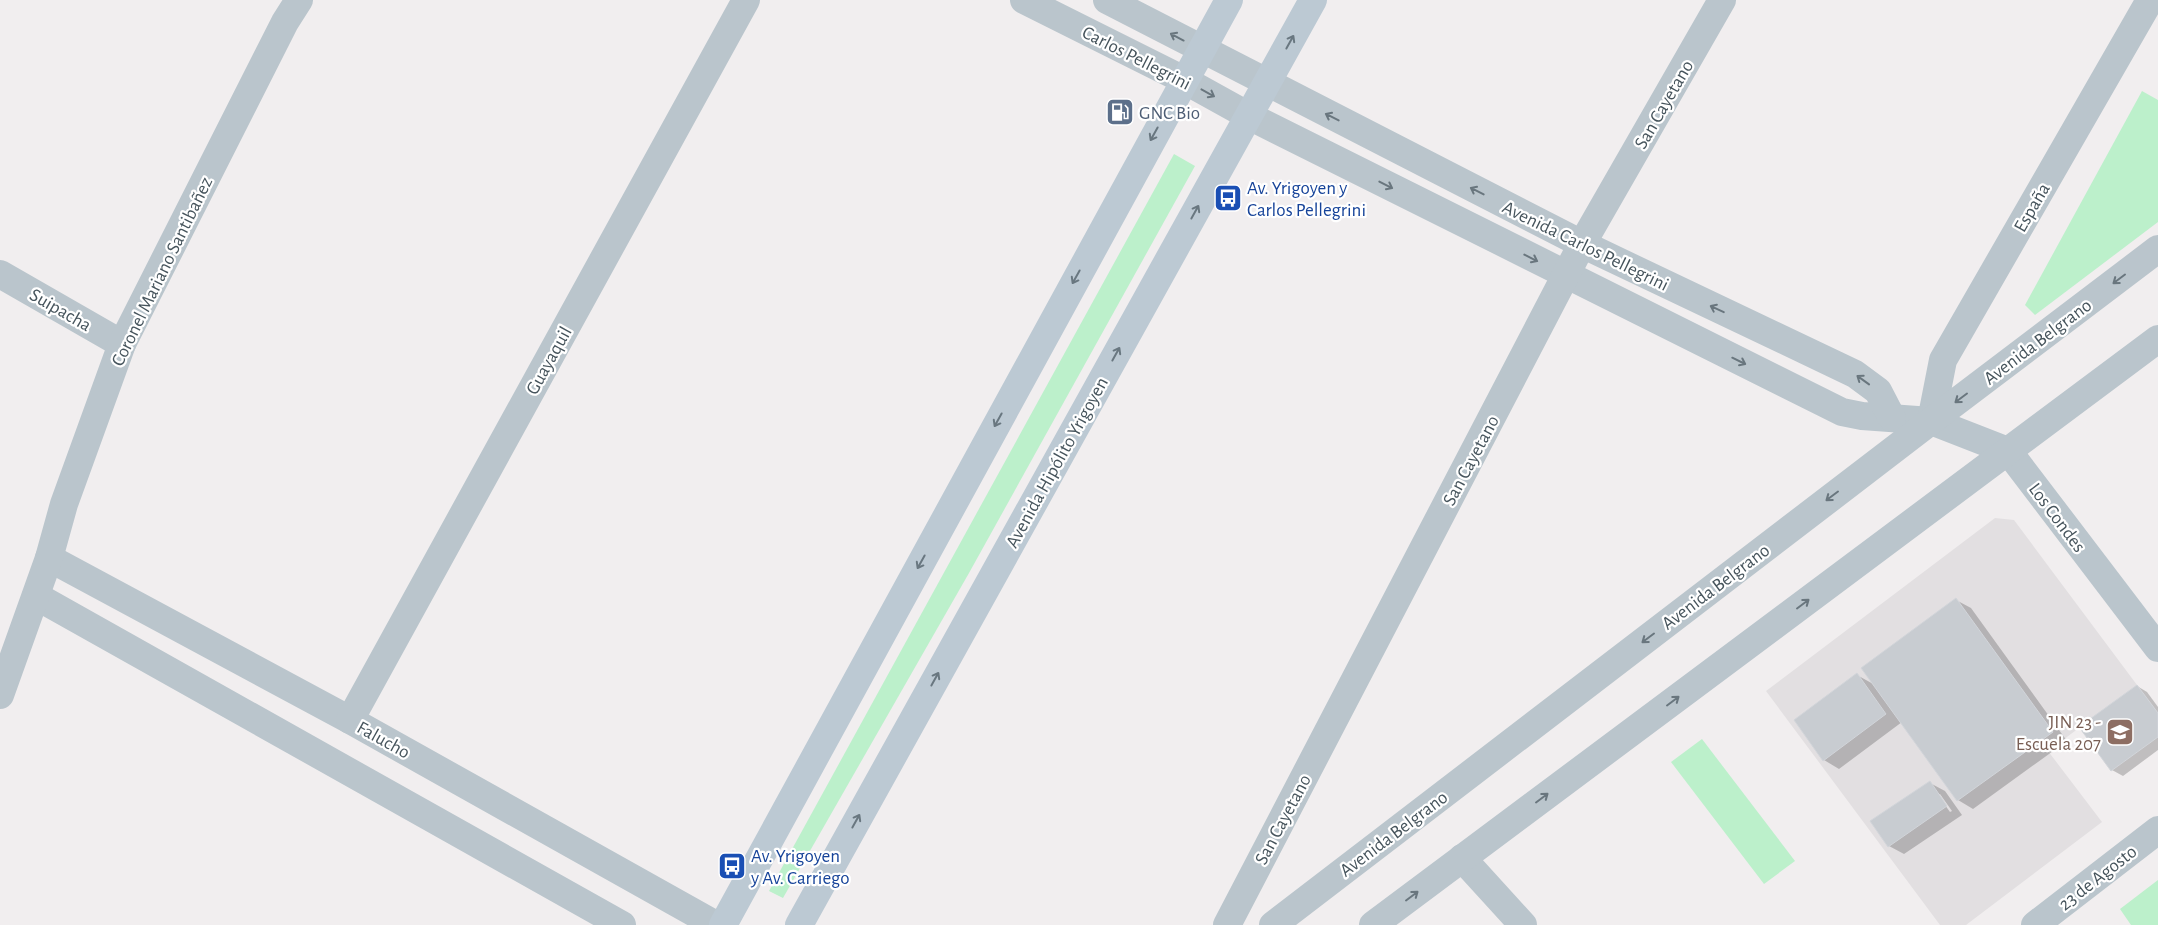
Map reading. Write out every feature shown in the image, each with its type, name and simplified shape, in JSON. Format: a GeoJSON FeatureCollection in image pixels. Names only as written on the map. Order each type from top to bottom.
{"type":"FeatureCollection","features":[{"type":"Feature","properties":{"kind":"street","name":"Coronel Mariano Santibañez"},"geometry":{"type":"LineString","coordinates":[[0,695],[49,558],[64,504],[122,344],[281,30],[299,0]]}},
{"type":"Feature","properties":{"kind":"street","name":"Guayaquil"},"geometry":{"type":"LineString","coordinates":[[350,720],[746,0]]}},
{"type":"Feature","properties":{"kind":"street","name":"Carlos Pellegrini"},"geometry":{"type":"LineString","coordinates":[[1024,0],[1184,80],[1248,116]]}},
{"type":"Feature","properties":{"kind":"street","name":"Carlos Pellegrini"},"geometry":{"type":"LineString","coordinates":[[1106,0],[1267,84]]}},
{"type":"Feature","properties":{"kind":"street"},"geometry":{"type":"LineString","coordinates":[[723,925],[1229,0]]}},
{"type":"Feature","properties":{"kind":"street","name":"Avenida Hipólito Yrigoyen"},"geometry":{"type":"LineString","coordinates":[[799,925],[1314,0]]}},
{"type":"Feature","properties":{"kind":"street","name":"San Cayetano"},"geometry":{"type":"LineString","coordinates":[[1226,925],[1582,244],[1722,0]]}},
{"type":"Feature","properties":{"kind":"street","name":"España"},"geometry":{"type":"LineString","coordinates":[[1931,421],[1943,360],[2150,0]]}},
{"type":"Feature","properties":{"kind":"street","name":"Avenida Carlos Pellegrini"},"geometry":{"type":"LineString","coordinates":[[1267,84],[1582,244],[1855,374],[1878,391],[1892,418]]}},
{"type":"Feature","properties":{"kind":"street","name":"Avenida Carlos Pellegrini"},"geometry":{"type":"LineString","coordinates":[[1248,116],[1842,412],[1862,416],[1931,421]]}},
{"type":"Feature","properties":{"kind":"street","name":"Avenida Belgrano"},"geometry":{"type":"LineString","coordinates":[[1273,925],[1931,421],[2158,250]]}},
{"type":"Feature","properties":{"kind":"street","name":"Suipacha"},"geometry":{"type":"LineString","coordinates":[[0,274],[122,344]]}},
{"type":"Feature","properties":{"kind":"street"},"geometry":{"type":"LineString","coordinates":[[1373,925],[2158,339]]}},
{"type":"Feature","properties":{"kind":"street"},"geometry":{"type":"LineString","coordinates":[[1931,421],[2008,451]]}},
{"type":"Feature","properties":{"kind":"street","name":"Los Condes"},"geometry":{"type":"LineString","coordinates":[[2008,451],[2158,648]]}},
{"type":"Feature","properties":{"kind":"street","name":"Falucho"},"geometry":{"type":"LineString","coordinates":[[49,558],[350,720],[716,925]]}},
{"type":"Feature","properties":{"kind":"street"},"geometry":{"type":"LineString","coordinates":[[36,596],[622,925]]}},
{"type":"Feature","properties":{"kind":"street","name":"23 de Agosto"},"geometry":{"type":"LineString","coordinates":[[2035,925],[2158,830]]}},
{"type":"Feature","properties":{"kind":"street"},"geometry":{"type":"LineString","coordinates":[[1462,858],[1523,925]]}},
{"type":"Feature","properties":{"kind":"shaded area"},"geometry":{"type":"Polygon","coordinates":[[[1995,518],[2014,520],[2137,685],[2048,751],[2102,822],[1966,925],[1940,925],[1766,691],[1995,518]]]}},
{"type":"Feature","properties":{"kind":"green space"},"geometry":{"type":"Polygon","coordinates":[[[2142,91],[2158,100],[2158,222],[2035,315],[2025,305],[2142,91]]]}},
{"type":"Feature","properties":{"kind":"green space"},"geometry":{"type":"Polygon","coordinates":[[[1174,154],[1195,166],[969,573],[783,898],[769,891],[1174,154]]]}},
{"type":"Feature","properties":{"kind":"green space"},"geometry":{"type":"Polygon","coordinates":[[[1702,739],[1795,861],[1764,884],[1671,762],[1702,739]]]}},
{"type":"Feature","properties":{"kind":"green space"},"geometry":{"type":"Polygon","coordinates":[[[2158,880],[2158,925],[2131,925],[2120,909],[2158,880]]]}},
{"type":"Feature","properties":{"kind":"building"},"geometry":{"type":"Polygon","coordinates":[[[1956,598],[2053,732],[1957,801],[1861,668],[1956,598]]]}},
{"type":"Feature","properties":{"kind":"building"},"geometry":{"type":"Polygon","coordinates":[[[1857,673],[1886,714],[1823,761],[1794,720],[1857,673]]]}},
{"type":"Feature","properties":{"kind":"building","name":"JIN 23 - Escuela 207"},"geometry":{"type":"Polygon","coordinates":[[[2137,685],[2158,713],[2158,737],[2111,771],[2079,727],[2137,685]]]}},
{"type":"Feature","properties":{"kind":"building"},"geometry":{"type":"Polygon","coordinates":[[[1930,781],[1947,806],[1888,847],[1870,821],[1930,781]]]}},
{"type":"Feature","properties":{"kind":"place","name":"GNC Bio"},"geometry":{"type":"Point","coordinates":[1120,112]}},
{"type":"Feature","properties":{"kind":"place","name":"Av. Yrigoyen y Carlos Pellegrini"},"geometry":{"type":"Point","coordinates":[1228,198]}},
{"type":"Feature","properties":{"kind":"place","name":"JIN 23 - Escuela 207"},"geometry":{"type":"Point","coordinates":[2120,732]}},
{"type":"Feature","properties":{"kind":"place","name":"Av. Yrigoyen y Av. Carriego"},"geometry":{"type":"Point","coordinates":[732,866]}}]}
